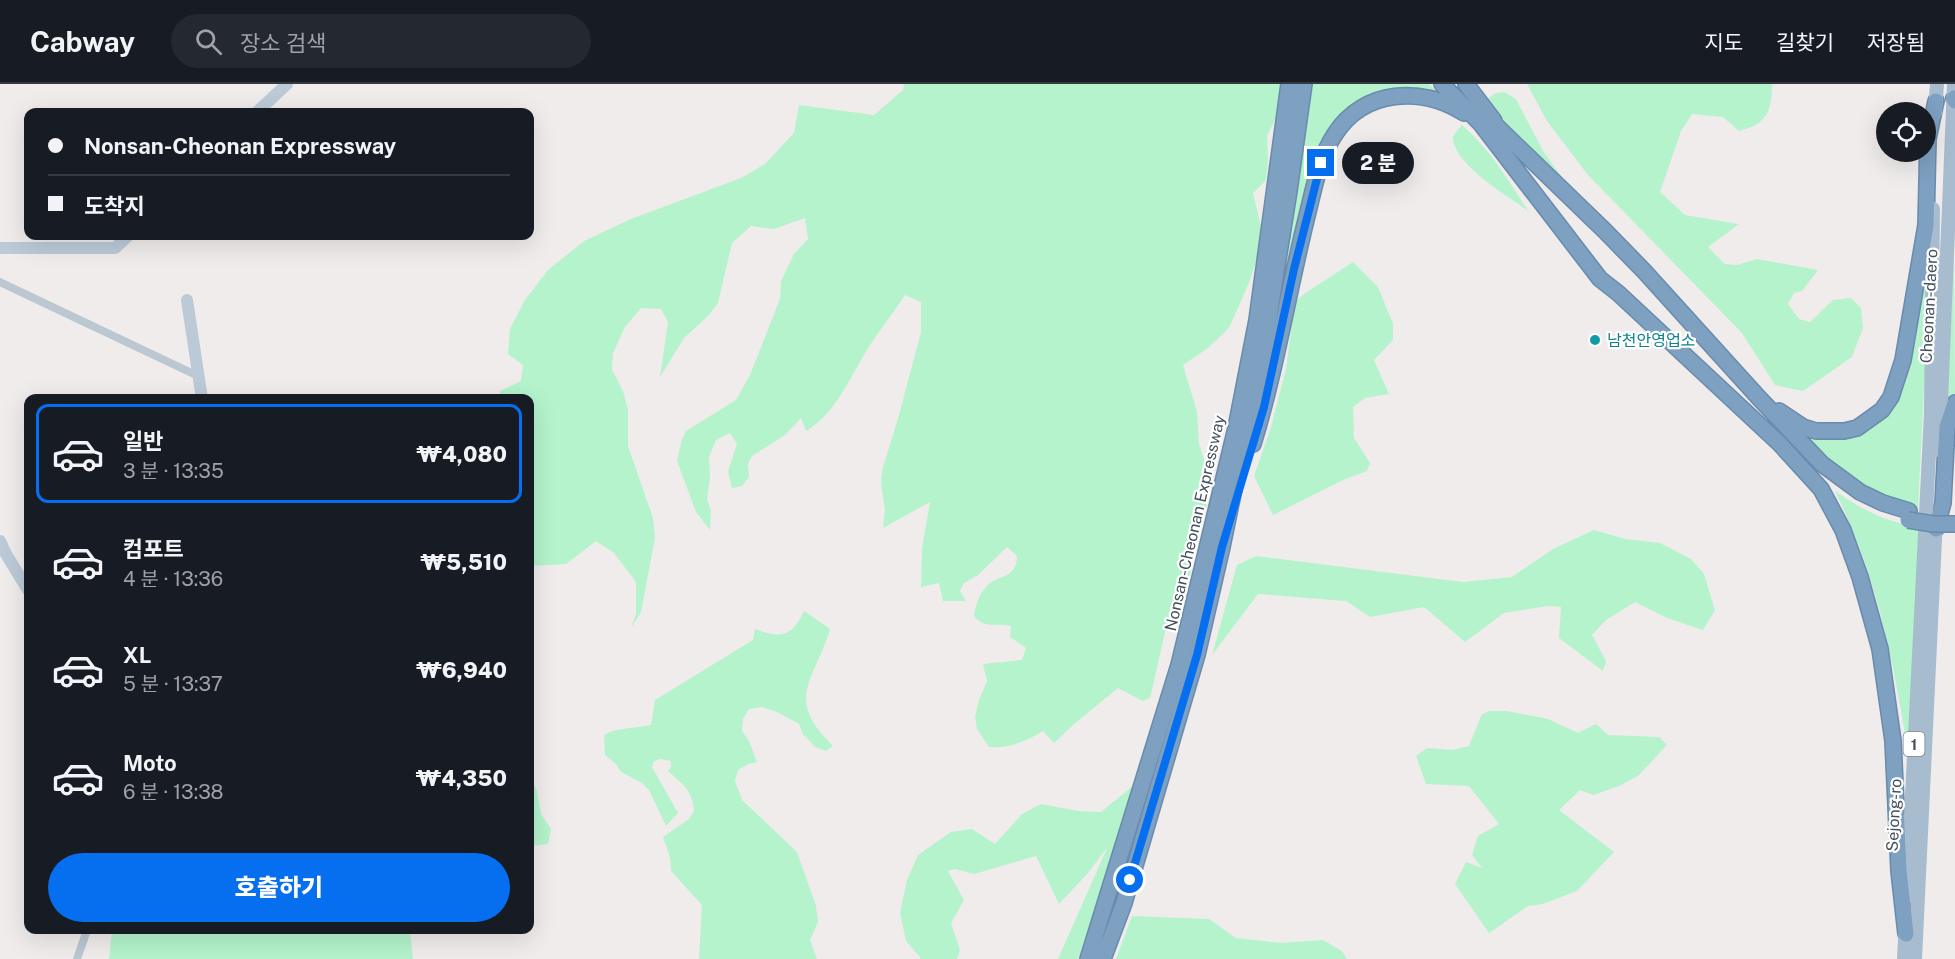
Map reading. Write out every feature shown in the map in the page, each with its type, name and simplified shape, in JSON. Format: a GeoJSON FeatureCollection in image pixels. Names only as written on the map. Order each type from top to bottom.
{"type":"FeatureCollection","features":[{"type":"Feature","properties":{"kind":"highway","name":"Nonsan-Cheonan Expressway"},"geometry":{"type":"LineString","coordinates":[[1088,959],[1179,665],[1236,428],[1259,309],[1289,84]]}},
{"type":"Feature","properties":{"kind":"highway","name":"Nonsan-Cheonan Expressway"},"geometry":{"type":"LineString","coordinates":[[1103,959],[1124,903],[1197,655],[1222,547],[1267,328],[1304,84]]}},
{"type":"Feature","properties":{"kind":"highway"},"geometry":{"type":"LineString","coordinates":[[1442,84],[1481,124],[1600,279],[1618,293],[1780,444],[1821,489],[1843,530],[1860,577],[1880,650],[1893,741],[1899,871],[1906,934]]}},
{"type":"Feature","properties":{"kind":"highway"},"geometry":{"type":"LineString","coordinates":[[1454,84],[1629,255],[1822,464],[1860,492],[1908,515],[1933,524],[1955,524]]}},
{"type":"Feature","properties":{"kind":"highway"},"geometry":{"type":"LineString","coordinates":[[1466,84],[1504,135]]}},
{"type":"Feature","properties":{"kind":"highway"},"geometry":{"type":"LineString","coordinates":[[1222,547],[1264,407],[1294,269],[1321,163],[1335,133],[1347,118],[1363,106],[1382,98],[1399,95],[1425,96],[1438,100],[1481,124]]}},
{"type":"Feature","properties":{"kind":"highway"},"geometry":{"type":"LineString","coordinates":[[1759,398],[1803,427],[1816,431],[1844,431],[1857,428],[1871,418],[1882,410],[1891,397],[1903,360],[1926,225],[1928,139],[1936,101]]}},
{"type":"Feature","properties":{"kind":"highway"},"geometry":{"type":"LineString","coordinates":[[1931,529],[1943,503],[1947,427],[1955,403]]}},
{"type":"Feature","properties":{"kind":"highway"},"geometry":{"type":"LineString","coordinates":[[1780,444],[1840,489],[1888,515],[1955,515]]}},
{"type":"Feature","properties":{"kind":"main road","name":"Cheonan-daero"},"geometry":{"type":"LineString","coordinates":[[1931,529],[1937,84]]}},
{"type":"Feature","properties":{"kind":"main road","name":"Cheonan-daero"},"geometry":{"type":"LineString","coordinates":[[1931,529],[1954,84]]}},
{"type":"Feature","properties":{"kind":"main road","name":"Sejong-ro"},"geometry":{"type":"LineString","coordinates":[[1904,959],[1931,529]]}},
{"type":"Feature","properties":{"kind":"main road","name":"Sejong-ro"},"geometry":{"type":"LineString","coordinates":[[1915,959],[1931,529]]}},
{"type":"Feature","properties":{"kind":"street"},"geometry":{"type":"LineString","coordinates":[[260,108],[287,84]]}},
{"type":"Feature","properties":{"kind":"street"},"geometry":{"type":"LineString","coordinates":[[0,248],[115,248],[124,240]]}},
{"type":"Feature","properties":{"kind":"street"},"geometry":{"type":"LineString","coordinates":[[0,282],[198,376]]}},
{"type":"Feature","properties":{"kind":"street"},"geometry":{"type":"LineString","coordinates":[[187,300],[200,394]]}},
{"type":"Feature","properties":{"kind":"street"},"geometry":{"type":"LineString","coordinates":[[0,541],[24,583]]}},
{"type":"Feature","properties":{"kind":"street"},"geometry":{"type":"LineString","coordinates":[[77,959],[86,934]]}},
{"type":"Feature","properties":{"kind":"green space"},"geometry":{"type":"Polygon","coordinates":[[[904,84],[1282,84],[1279,111],[1267,136],[1266,180],[1253,193],[1261,227],[1258,256],[1248,285],[1229,328],[1208,348],[1183,365],[1197,412],[1199,444],[1211,482],[1206,509],[1189,539],[1192,567],[1186,587],[1174,604],[1167,624],[1150,698],[1143,701],[1118,688],[1054,743],[1043,731],[1017,744],[989,747],[977,729],[975,717],[987,681],[983,664],[1022,660],[1026,648],[1010,637],[1011,626],[982,623],[974,616],[982,592],[992,582],[1014,569],[1017,556],[1007,547],[978,575],[964,583],[960,591],[966,601],[943,601],[939,583],[921,587],[922,548],[930,502],[883,528],[885,510],[881,484],[882,471],[921,332],[921,302],[905,295],[870,345],[835,404],[806,431],[801,418],[785,435],[752,456],[748,464],[749,477],[742,486],[732,488],[728,471],[737,444],[730,433],[716,440],[709,457],[710,478],[707,499],[711,511],[710,530],[696,512],[677,461],[682,439],[686,431],[736,400],[750,375],[780,299],[781,281],[794,254],[808,239],[805,218],[774,229],[751,226],[732,243],[718,303],[709,315],[684,338],[660,377],[668,322],[661,309],[641,308],[625,327],[613,353],[612,370],[623,391],[628,410],[628,446],[653,518],[655,538],[641,612],[631,628],[636,614],[636,582],[614,553],[596,541],[566,564],[534,566],[534,394],[500,394],[500,391],[521,381],[523,365],[508,354],[510,329],[525,300],[548,270],[584,241],[631,219],[741,178],[765,164],[794,133],[799,105],[874,115],[903,90],[904,84]]]}},
{"type":"Feature","properties":{"kind":"green space"},"geometry":{"type":"Polygon","coordinates":[[[1312,84],[1429,84],[1448,101],[1407,90],[1334,126],[1273,345],[1312,84]]]}},
{"type":"Feature","properties":{"kind":"green space"},"geometry":{"type":"Polygon","coordinates":[[[1527,84],[1772,84],[1771,102],[1766,115],[1748,128],[1739,131],[1723,117],[1692,114],[1681,131],[1660,192],[1685,215],[1739,224],[1708,247],[1725,264],[1737,265],[1757,259],[1818,270],[1802,291],[1794,293],[1788,304],[1799,319],[1810,322],[1833,300],[1851,298],[1861,308],[1863,328],[1852,357],[1803,391],[1775,385],[1742,333],[1588,175],[1547,121],[1527,84]]]}},
{"type":"Feature","properties":{"kind":"green space"},"geometry":{"type":"Polygon","coordinates":[[[1504,92],[1516,99],[1543,151],[1568,186],[1494,115],[1485,101],[1496,93],[1504,92]]]}},
{"type":"Feature","properties":{"kind":"green space"},"geometry":{"type":"Polygon","coordinates":[[[1462,125],[1490,154],[1528,211],[1482,178],[1461,157],[1455,147],[1453,136],[1462,125]]]}},
{"type":"Feature","properties":{"kind":"green space"},"geometry":{"type":"Polygon","coordinates":[[[1932,235],[1918,507],[1890,502],[1847,477],[1802,433],[1818,435],[1882,413],[1932,235]]]}},
{"type":"Feature","properties":{"kind":"green space"},"geometry":{"type":"Polygon","coordinates":[[[1954,251],[1955,395],[1946,413],[1954,251]]]}},
{"type":"Feature","properties":{"kind":"green space"},"geometry":{"type":"Polygon","coordinates":[[[1353,262],[1378,287],[1393,324],[1393,340],[1374,360],[1389,394],[1365,398],[1353,407],[1354,438],[1370,463],[1367,471],[1343,480],[1273,515],[1254,476],[1271,427],[1286,369],[1295,302],[1353,262]]]}},
{"type":"Feature","properties":{"kind":"green space"},"geometry":{"type":"Polygon","coordinates":[[[1835,491],[1875,514],[1919,527],[1908,752],[1882,618],[1862,555],[1835,491]]]}},
{"type":"Feature","properties":{"kind":"green space"},"geometry":{"type":"Polygon","coordinates":[[[1594,530],[1625,539],[1660,543],[1691,559],[1704,574],[1715,610],[1703,630],[1667,618],[1635,602],[1606,620],[1592,635],[1606,661],[1603,671],[1559,638],[1561,607],[1548,606],[1504,613],[1465,642],[1424,607],[1370,617],[1346,601],[1258,594],[1212,655],[1237,565],[1256,556],[1463,582],[1512,577],[1553,549],[1594,530]]]}},
{"type":"Feature","properties":{"kind":"green space"},"geometry":{"type":"Polygon","coordinates":[[[804,611],[830,629],[807,689],[806,702],[818,729],[833,746],[826,751],[815,747],[803,734],[799,724],[777,712],[762,707],[749,709],[743,719],[742,731],[749,741],[757,762],[738,770],[735,781],[742,800],[797,852],[816,906],[818,922],[810,940],[817,959],[699,959],[702,905],[671,871],[670,857],[663,837],[689,819],[694,811],[691,797],[686,788],[668,771],[671,761],[661,759],[654,761],[652,767],[678,813],[666,826],[649,790],[642,783],[621,772],[616,764],[605,755],[604,736],[619,730],[651,725],[655,700],[753,640],[755,629],[772,634],[785,634],[800,620],[804,611]]]}},
{"type":"Feature","properties":{"kind":"green space"},"geometry":{"type":"Polygon","coordinates":[[[1490,711],[1507,711],[1548,719],[1578,733],[1596,724],[1608,735],[1659,737],[1667,745],[1638,776],[1619,786],[1593,795],[1580,790],[1559,810],[1614,852],[1577,891],[1543,904],[1528,906],[1489,933],[1455,884],[1466,862],[1482,868],[1472,855],[1478,836],[1499,824],[1469,786],[1426,784],[1416,756],[1427,748],[1452,750],[1469,746],[1482,714],[1490,711]]]}},
{"type":"Feature","properties":{"kind":"green space"},"geometry":{"type":"Polygon","coordinates":[[[534,784],[541,814],[551,829],[548,844],[534,846],[534,784]]]}},
{"type":"Feature","properties":{"kind":"green space"},"geometry":{"type":"Polygon","coordinates":[[[1135,784],[1078,959],[1058,959],[1108,846],[1088,873],[1059,904],[1036,856],[974,874],[955,869],[948,871],[964,900],[951,923],[960,950],[957,959],[920,959],[906,941],[900,913],[907,880],[918,855],[951,832],[972,829],[995,844],[1022,814],[1041,804],[1078,811],[1101,812],[1135,784]]]}},
{"type":"Feature","properties":{"kind":"green space"},"geometry":{"type":"Polygon","coordinates":[[[1132,916],[1209,919],[1236,938],[1281,943],[1323,940],[1342,951],[1347,959],[1116,959],[1132,916]]]}},
{"type":"Feature","properties":{"kind":"green space"},"geometry":{"type":"Polygon","coordinates":[[[112,934],[410,934],[413,959],[109,959],[112,934]]]}},
{"type":"Feature","properties":{"kind":"place","name":"남천안영업소"},"geometry":{"type":"Point","coordinates":[1595,340]}},
{"type":"Feature","properties":{"kind":"route"},"geometry":{"type":"LineString","coordinates":[[1130,880],[1197,655],[1222,547],[1264,407],[1294,269],[1321,163]]}}]}
